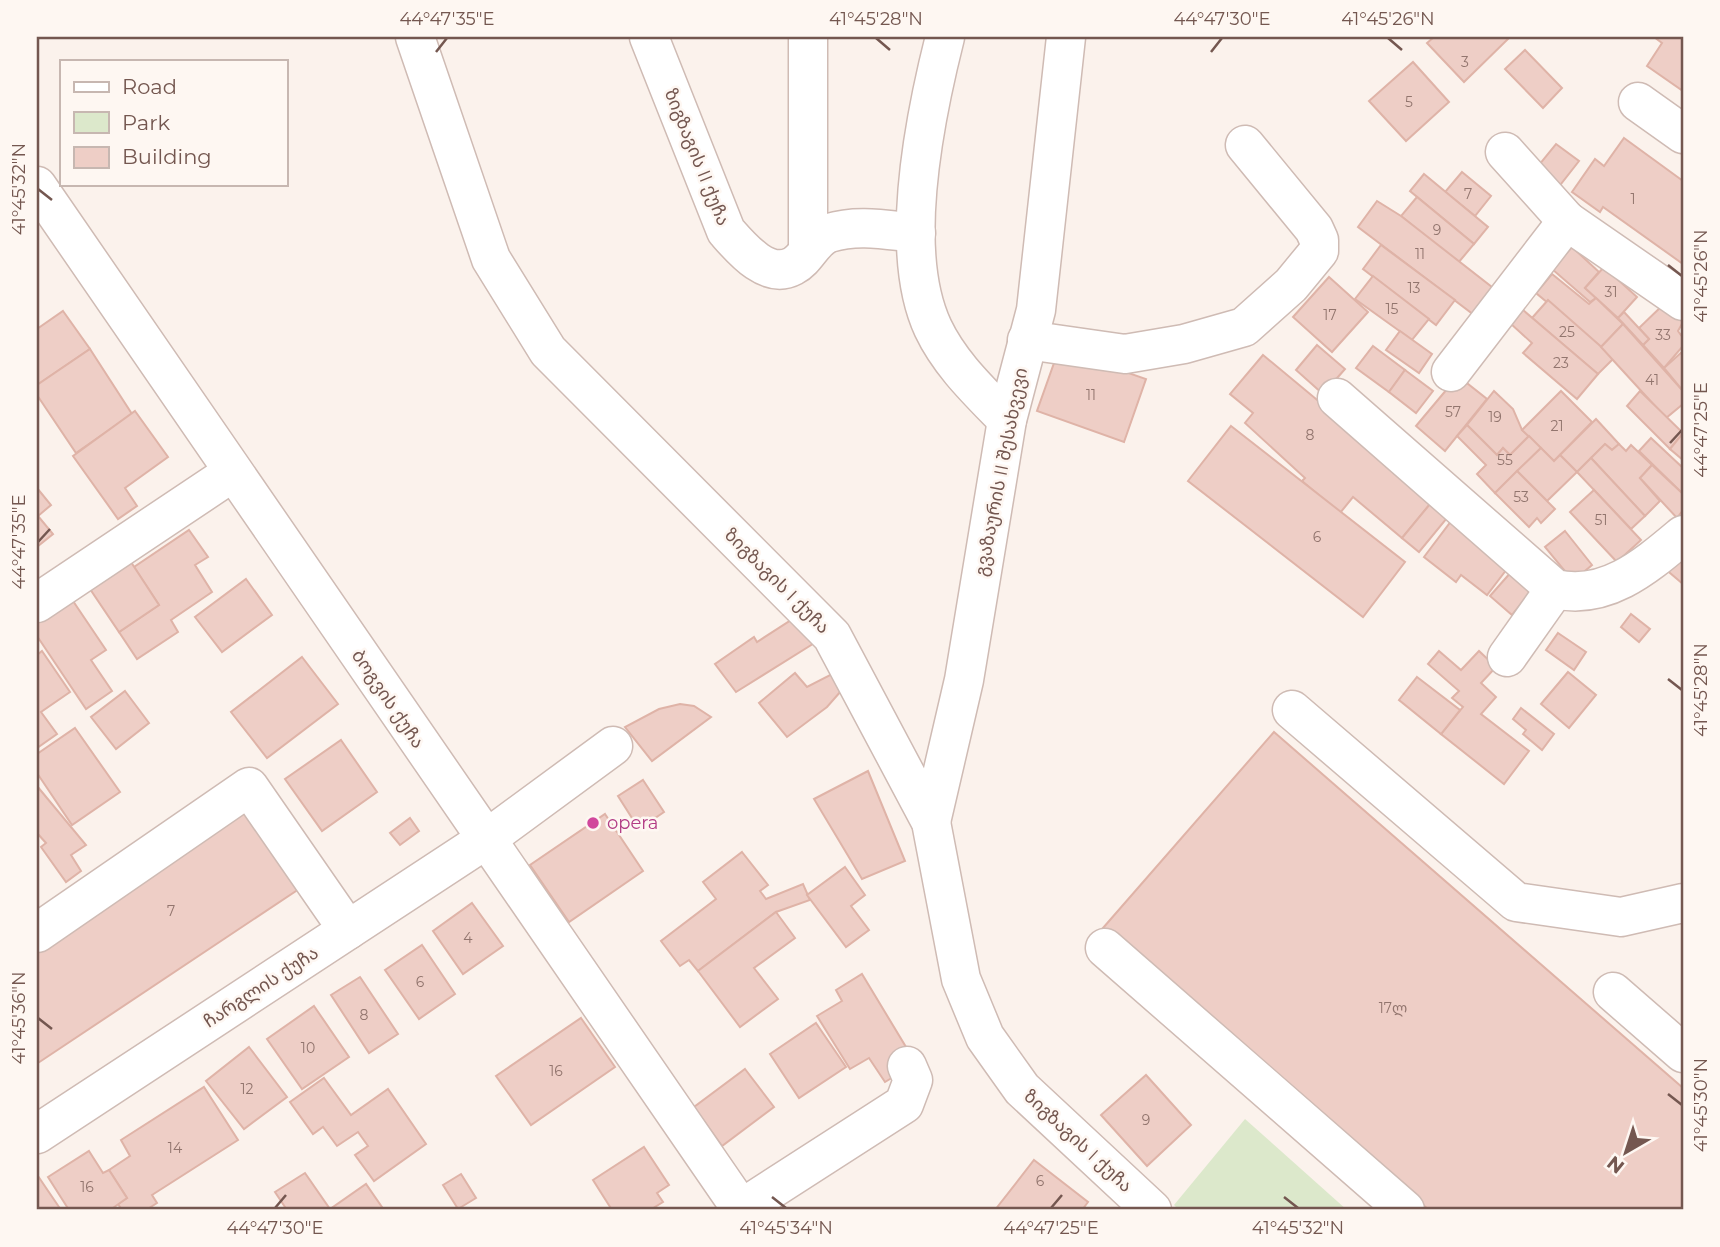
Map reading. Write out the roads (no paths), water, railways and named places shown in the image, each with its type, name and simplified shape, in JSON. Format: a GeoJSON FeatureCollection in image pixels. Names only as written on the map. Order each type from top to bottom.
{"type":"FeatureCollection","features":[{"type":"Feature","properties":{"kind":"street","name":"ზიგზაგის I ქუჩა"},"geometry":{"type":"LineString","coordinates":[[415,37],[491,259],[548,351],[832,636],[931,822],[961,979],[985,1037],[1023,1089],[1152,1210]]}},
{"type":"Feature","properties":{"kind":"street","name":"ზიგზაგის II ქუჩა"},"geometry":{"type":"LineString","coordinates":[[649,37],[726,231],[747,255],[773,269],[794,266],[825,234],[853,227],[916,233]]}},
{"type":"Feature","properties":{"kind":"street"},"geometry":{"type":"LineString","coordinates":[[808,37],[808,250]]}},
{"type":"Feature","properties":{"kind":"street"},"geometry":{"type":"LineString","coordinates":[[945,37],[925,115],[916,233],[919,271],[933,327],[960,371],[1007,420]]}},
{"type":"Feature","properties":{"kind":"street","name":"გვაზაურის II შესახვევი"},"geometry":{"type":"LineString","coordinates":[[931,822],[964,680],[1007,420],[1036,310],[1066,37]]}},
{"type":"Feature","properties":{"kind":"street"},"geometry":{"type":"LineString","coordinates":[[1638,102],[1683,134]]}},
{"type":"Feature","properties":{"kind":"street"},"geometry":{"type":"LineString","coordinates":[[1027,340],[1125,354],[1184,344],[1244,327],[1291,285],[1319,251],[1319,240],[1314,229],[1245,145]]}},
{"type":"Feature","properties":{"kind":"street"},"geometry":{"type":"LineString","coordinates":[[1505,152],[1567,221],[1683,301]]}},
{"type":"Feature","properties":{"kind":"street","name":"ბოგვის ქუჩა"},"geometry":{"type":"LineString","coordinates":[[37,186],[741,1210]]}},
{"type":"Feature","properties":{"kind":"street"},"geometry":{"type":"LineString","coordinates":[[1451,372],[1567,221]]}},
{"type":"Feature","properties":{"kind":"street"},"geometry":{"type":"LineString","coordinates":[[1337,398],[1555,589],[1575,594],[1589,593],[1639,572],[1683,535]]}},
{"type":"Feature","properties":{"kind":"street"},"geometry":{"type":"LineString","coordinates":[[37,603],[233,472]]}},
{"type":"Feature","properties":{"kind":"street"},"geometry":{"type":"LineString","coordinates":[[1507,657],[1555,589]]}},
{"type":"Feature","properties":{"kind":"street"},"geometry":{"type":"LineString","coordinates":[[1292,710],[1516,902],[1620,916],[1683,903]]}},
{"type":"Feature","properties":{"kind":"street","name":"ჩარგლის ქუჩა"},"geometry":{"type":"LineString","coordinates":[[43,1117],[348,930],[485,840],[613,746]]}},
{"type":"Feature","properties":{"kind":"street"},"geometry":{"type":"LineString","coordinates":[[37,933],[249,787],[348,930]]}},
{"type":"Feature","properties":{"kind":"street"},"geometry":{"type":"LineString","coordinates":[[1105,948],[1405,1210]]}},
{"type":"Feature","properties":{"kind":"street"},"geometry":{"type":"LineString","coordinates":[[1613,992],[1683,1053]]}},
{"type":"Feature","properties":{"kind":"street"},"geometry":{"type":"LineString","coordinates":[[741,1210],[904,1104],[913,1080],[906,1066]]}},
{"type":"Feature","properties":{"kind":"place","name":"opera"},"geometry":{"type":"Point","coordinates":[593,823]}}]}
